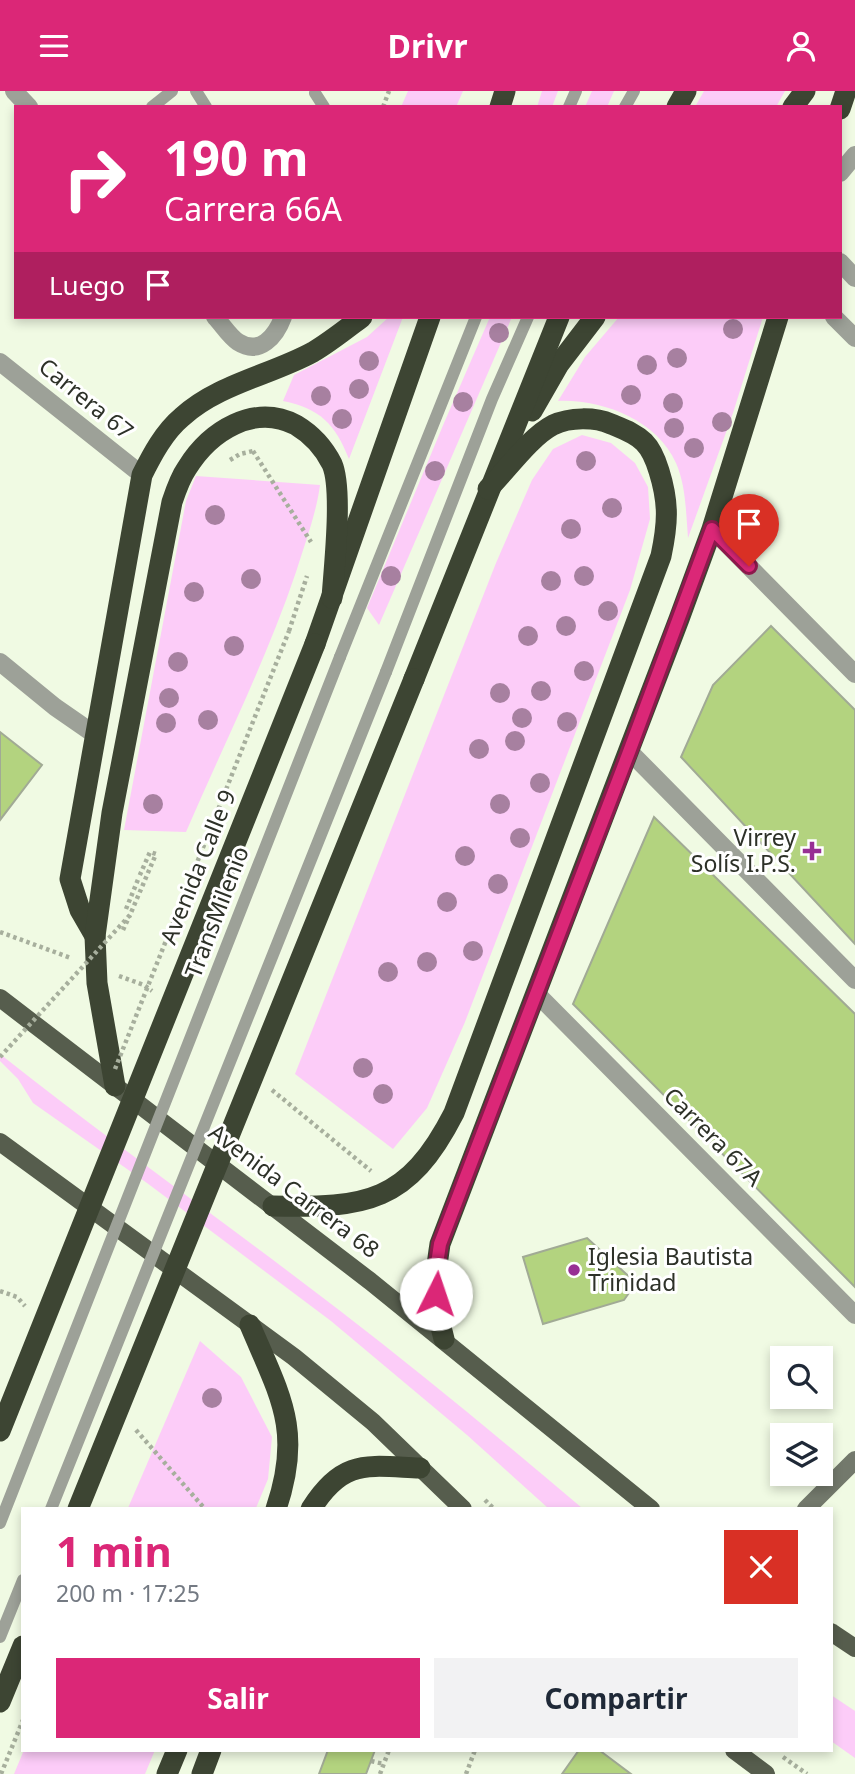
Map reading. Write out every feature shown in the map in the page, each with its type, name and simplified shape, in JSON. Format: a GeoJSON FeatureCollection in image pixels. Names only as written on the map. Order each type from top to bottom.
{"type":"FeatureCollection","features":[{"type":"Feature","properties":{"kind":"highway"},"geometry":{"type":"LineString","coordinates":[[95,936],[80,910],[70,879],[142,475],[151,456],[169,431],[192,408],[312,352],[359,319]]}},
{"type":"Feature","properties":{"kind":"highway","name":"Avenida Calle 9"},"geometry":{"type":"LineString","coordinates":[[0,1431],[315,644],[429,319]]}},
{"type":"Feature","properties":{"kind":"highway"},"geometry":{"type":"LineString","coordinates":[[79,1507],[558,319]]}},
{"type":"Feature","properties":{"kind":"highway"},"geometry":{"type":"LineString","coordinates":[[488,489],[559,364],[593,319]]}},
{"type":"Feature","properties":{"kind":"highway"},"geometry":{"type":"LineString","coordinates":[[444,1339],[436,1310],[435,1277],[440,1244],[712,529],[777,319]]}},
{"type":"Feature","properties":{"kind":"highway"},"geometry":{"type":"LineString","coordinates":[[114,1079],[97,983],[95,936],[112,813],[172,502],[187,467],[219,433],[254,417],[272,418],[289,422],[307,431],[323,448],[332,466],[337,487],[332,598]]}},
{"type":"Feature","properties":{"kind":"highway"},"geometry":{"type":"LineString","coordinates":[[273,1206],[346,1205],[380,1195],[397,1187],[415,1171],[443,1136],[454,1114],[661,556],[667,526],[666,494],[655,458],[638,437],[603,420],[573,419],[554,424],[539,435],[488,489]]}},
{"type":"Feature","properties":{"kind":"highway"},"geometry":{"type":"LineString","coordinates":[[250,1325],[280,1396],[288,1423],[288,1471],[277,1507]]}},
{"type":"Feature","properties":{"kind":"highway"},"geometry":{"type":"LineString","coordinates":[[312,1507],[329,1483],[349,1470],[366,1466],[420,1468]]}},
{"type":"Feature","properties":{"kind":"highway"},"geometry":{"type":"LineString","coordinates":[[0,1702],[21,1651]]}},
{"type":"Feature","properties":{"kind":"highway"},"geometry":{"type":"LineString","coordinates":[[167,1774],[176,1752]]}},
{"type":"Feature","properties":{"kind":"highway"},"geometry":{"type":"LineString","coordinates":[[202,1774],[210,1752]]}},
{"type":"Feature","properties":{"kind":"main road","name":"Avenida Carrera 68"},"geometry":{"type":"LineString","coordinates":[[0,998],[114,1079],[444,1339],[649,1507]]}},
{"type":"Feature","properties":{"kind":"main road"},"geometry":{"type":"LineString","coordinates":[[0,1142],[250,1325],[352,1405],[461,1507]]}},
{"type":"Feature","properties":{"kind":"main road"},"geometry":{"type":"LineString","coordinates":[[833,1633],[855,1648]]}},
{"type":"Feature","properties":{"kind":"main road"},"geometry":{"type":"LineString","coordinates":[[737,1752],[766,1774]]}},
{"type":"Feature","properties":{"kind":"street"},"geometry":{"type":"LineString","coordinates":[[14,91],[27,105]]}},
{"type":"Feature","properties":{"kind":"street"},"geometry":{"type":"LineString","coordinates":[[842,171],[855,155]]}},
{"type":"Feature","properties":{"kind":"street"},"geometry":{"type":"LineString","coordinates":[[842,265],[855,278]]}},
{"type":"Feature","properties":{"kind":"street"},"geometry":{"type":"LineString","coordinates":[[217,319],[237,341],[251,347],[270,340],[282,319]]}},
{"type":"Feature","properties":{"kind":"street"},"geometry":{"type":"LineString","coordinates":[[836,319],[855,338]]}},
{"type":"Feature","properties":{"kind":"street","name":"Carrera 67"},"geometry":{"type":"LineString","coordinates":[[0,362],[142,475]]}},
{"type":"Feature","properties":{"kind":"street"},"geometry":{"type":"LineString","coordinates":[[712,529],[855,674]]}},
{"type":"Feature","properties":{"kind":"street"},"geometry":{"type":"LineString","coordinates":[[0,662],[55,707],[94,734]]}},
{"type":"Feature","properties":{"kind":"street"},"geometry":{"type":"LineString","coordinates":[[629,752],[855,980]]}},
{"type":"Feature","properties":{"kind":"street","name":"Carrera 67A"},"geometry":{"type":"LineString","coordinates":[[536,993],[855,1315]]}},
{"type":"Feature","properties":{"kind":"street"},"geometry":{"type":"LineString","coordinates":[[808,1507],[855,1460]]}},
{"type":"Feature","properties":{"kind":"lane"},"geometry":{"type":"LineString","coordinates":[[154,105],[172,91]]}},
{"type":"Feature","properties":{"kind":"lane"},"geometry":{"type":"LineString","coordinates":[[315,93],[323,105]]}},
{"type":"Feature","properties":{"kind":"lane","name":"TransMilenio"},"geometry":{"type":"LineString","coordinates":[[0,1523],[475,319]]}},
{"type":"Feature","properties":{"kind":"lane"},"geometry":{"type":"LineString","coordinates":[[52,1507],[386,672],[492,399],[527,319]]}},
{"type":"Feature","properties":{"kind":"lane"},"geometry":{"type":"LineString","coordinates":[[0,1637],[21,1585]]}},
{"type":"Feature","properties":{"kind":"path"},"geometry":{"type":"LineString","coordinates":[[253,451],[315,548]]}},
{"type":"Feature","properties":{"kind":"path"},"geometry":{"type":"LineString","coordinates":[[114,1079],[289,631],[308,572]]}},
{"type":"Feature","properties":{"kind":"path"},"geometry":{"type":"LineString","coordinates":[[122,933],[156,855],[150,852],[126,909]]}},
{"type":"Feature","properties":{"kind":"path"},"geometry":{"type":"LineString","coordinates":[[0,1057],[130,915]]}},
{"type":"Feature","properties":{"kind":"path"},"geometry":{"type":"LineString","coordinates":[[21,1306],[26,1293]]}},
{"type":"Feature","properties":{"kind":"path"},"geometry":{"type":"LineString","coordinates":[[1,1774],[21,1725]]}},
{"type":"Feature","properties":{"kind":"path"},"geometry":{"type":"LineString","coordinates":[[380,1774],[387,1752]]}},
{"type":"Feature","properties":{"kind":"path"},"geometry":{"type":"LineString","coordinates":[[466,1774],[474,1752]]}},
{"type":"Feature","properties":{"kind":"path"},"geometry":{"type":"LineString","coordinates":[[777,1752],[807,1774]]}},
{"type":"Feature","properties":{"kind":"path"},"geometry":{"type":"LineString","coordinates":[[370,1761],[384,1764]]}},
{"type":"Feature","properties":{"kind":"shaded area"},"geometry":{"type":"Polygon","coordinates":[[[408,91],[463,91],[457,105],[402,105],[408,91]]]}},
{"type":"Feature","properties":{"kind":"shaded area"},"geometry":{"type":"Polygon","coordinates":[[[542,91],[558,91],[553,105],[538,105],[542,91]]]}},
{"type":"Feature","properties":{"kind":"shaded area"},"geometry":{"type":"Polygon","coordinates":[[[592,91],[614,91],[608,105],[586,105],[592,91]]]}},
{"type":"Feature","properties":{"kind":"shaded area"},"geometry":{"type":"Polygon","coordinates":[[[704,91],[785,91],[777,105],[696,105],[704,91]]]}},
{"type":"Feature","properties":{"kind":"shaded area"},"geometry":{"type":"Polygon","coordinates":[[[387,319],[402,319],[349,459],[338,436],[325,420],[296,404],[283,401],[294,375],[367,337],[387,319]]]}},
{"type":"Feature","properties":{"kind":"shaded area"},"geometry":{"type":"Polygon","coordinates":[[[489,319],[511,319],[379,625],[367,608],[489,319]]]}},
{"type":"Feature","properties":{"kind":"shaded area"},"geometry":{"type":"Polygon","coordinates":[[[617,319],[762,319],[733,413],[688,538],[682,481],[676,463],[656,435],[642,424],[610,408],[575,401],[558,401],[585,357],[617,319]]]}},
{"type":"Feature","properties":{"kind":"shaded area"},"geometry":{"type":"Polygon","coordinates":[[[582,435],[611,443],[635,463],[648,487],[650,519],[630,590],[465,1022],[427,1108],[393,1149],[295,1074],[496,563],[532,480],[553,449],[582,435]]]}},
{"type":"Feature","properties":{"kind":"shaded area"},"geometry":{"type":"Polygon","coordinates":[[[196,476],[320,485],[310,529],[284,605],[258,671],[186,832],[124,830],[186,501],[196,476]]]}},
{"type":"Feature","properties":{"kind":"shaded area"},"geometry":{"type":"Polygon","coordinates":[[[0,1054],[370,1334],[581,1507],[547,1507],[467,1435],[331,1321],[147,1183],[33,1103],[18,1079],[0,1061],[0,1054]]]}},
{"type":"Feature","properties":{"kind":"shaded area"},"geometry":{"type":"Polygon","coordinates":[[[200,1341],[241,1377],[272,1437],[268,1479],[256,1507],[128,1507],[200,1341]]]}},
{"type":"Feature","properties":{"kind":"shaded area"},"geometry":{"type":"Polygon","coordinates":[[[833,1696],[855,1711],[855,1758],[833,1742],[833,1696]]]}},
{"type":"Feature","properties":{"kind":"shaded area"},"geometry":{"type":"Polygon","coordinates":[[[23,1752],[154,1752],[145,1774],[14,1774],[23,1752]]]}},
{"type":"Feature","properties":{"kind":"building","name":"Virrey Solís I.P.S."},"geometry":{"type":"Polygon","coordinates":[[[771,626],[855,710],[855,944],[681,757],[713,685],[771,626]]]}},
{"type":"Feature","properties":{"kind":"building"},"geometry":{"type":"Polygon","coordinates":[[[0,732],[42,765],[0,820],[0,732]]]}},
{"type":"Feature","properties":{"kind":"building"},"geometry":{"type":"Polygon","coordinates":[[[654,817],[855,1014],[855,1287],[573,1004],[654,817]]]}},
{"type":"Feature","properties":{"kind":"building","name":"Iglesia Bautista Trinidad"},"geometry":{"type":"Polygon","coordinates":[[[587,1238],[636,1283],[624,1300],[543,1324],[523,1257],[587,1238]]]}},
{"type":"Feature","properties":{"kind":"building"},"geometry":{"type":"Polygon","coordinates":[[[327,1752],[374,1752],[366,1774],[319,1774],[327,1752]]]}},
{"type":"Feature","properties":{"kind":"building"},"geometry":{"type":"Polygon","coordinates":[[[578,1752],[602,1752],[631,1774],[562,1774],[578,1752]]]}},
{"type":"Feature","properties":{"kind":"place","name":"Virrey Solís I.P.S."},"geometry":{"type":"Point","coordinates":[812,851]}},
{"type":"Feature","properties":{"kind":"place","name":"Iglesia Bautista Trinidad"},"geometry":{"type":"Point","coordinates":[574,1270]}},
{"type":"Feature","properties":{"kind":"route"},"geometry":{"type":"LineString","coordinates":[[436,1294],[435,1277],[440,1244],[712,529],[749,566]]}}]}
